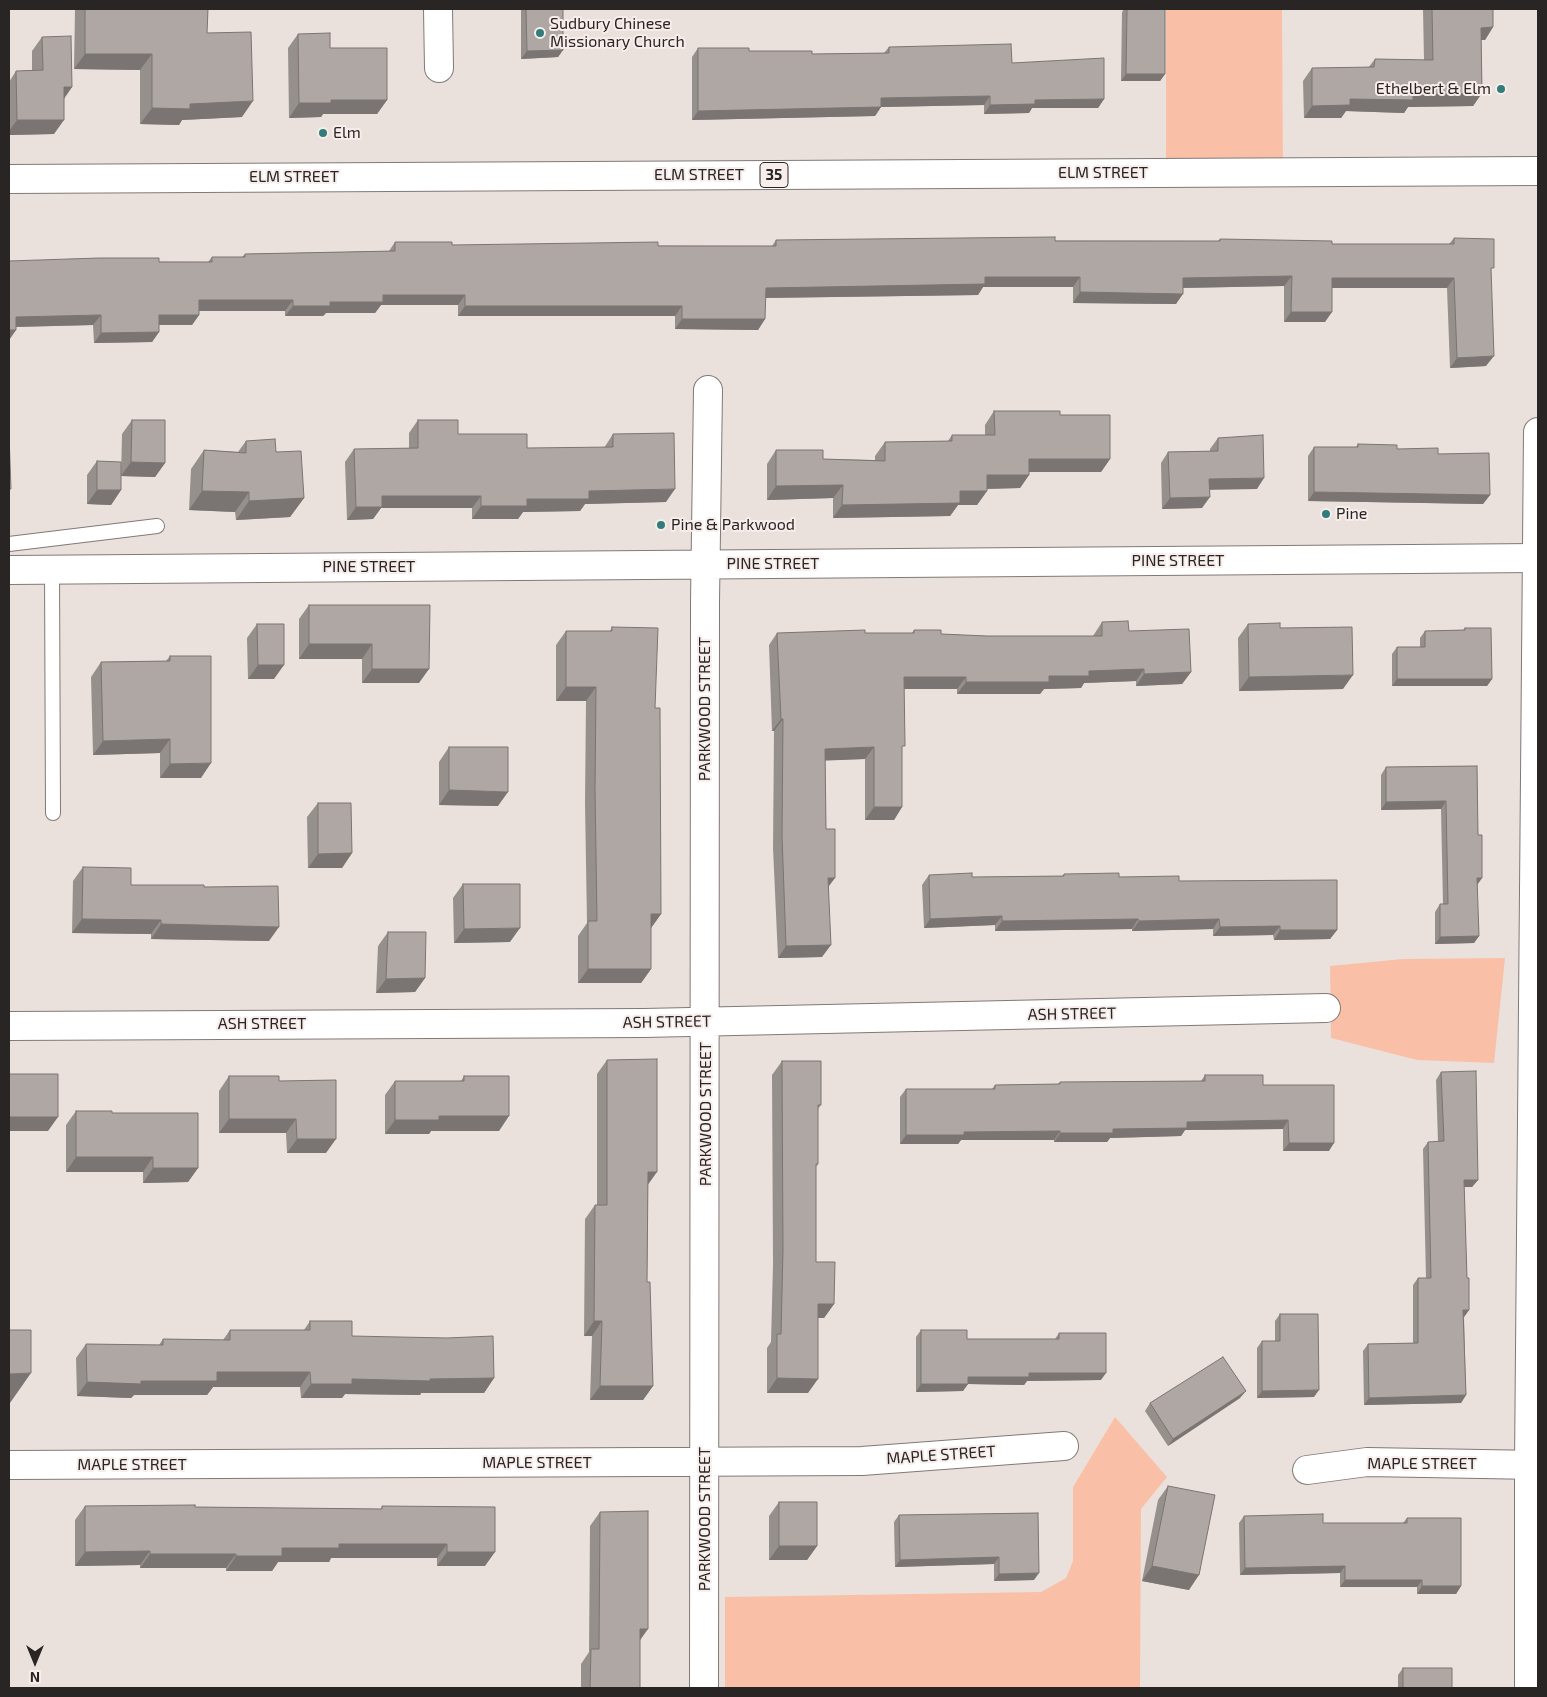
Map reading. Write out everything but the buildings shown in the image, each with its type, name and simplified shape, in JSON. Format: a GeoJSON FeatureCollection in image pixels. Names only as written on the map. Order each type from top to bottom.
{"type":"FeatureCollection","features":[{"type":"Feature","properties":{"kind":"street"},"geometry":{"type":"LineString","coordinates":[[438,9],[438,68]]}},
{"type":"Feature","properties":{"kind":"street","name":"ELM STREET"},"geometry":{"type":"LineString","coordinates":[[9,179],[1538,171]]}},
{"type":"Feature","properties":{"kind":"street","name":"PARKWOOD STREET"},"geometry":{"type":"LineString","coordinates":[[704,1688],[708,390]]}},
{"type":"Feature","properties":{"kind":"street"},"geometry":{"type":"LineString","coordinates":[[1529,1688],[1534,1464],[1538,432]]}},
{"type":"Feature","properties":{"kind":"street","name":"PINE STREET"},"geometry":{"type":"LineString","coordinates":[[9,570],[1537,558]]}},
{"type":"Feature","properties":{"kind":"street","name":"ASH STREET"},"geometry":{"type":"LineString","coordinates":[[9,1026],[706,1021],[1326,1008]]}},
{"type":"Feature","properties":{"kind":"street","name":"MAPLE STREET"},"geometry":{"type":"LineString","coordinates":[[9,1465],[862,1461],[1064,1446]]}},
{"type":"Feature","properties":{"kind":"street","name":"MAPLE STREET"},"geometry":{"type":"LineString","coordinates":[[1306,1470],[1368,1462],[1534,1464]]}},
{"type":"Feature","properties":{"kind":"lane"},"geometry":{"type":"LineString","coordinates":[[9,544],[157,526]]}},
{"type":"Feature","properties":{"kind":"lane"},"geometry":{"type":"LineString","coordinates":[[52,570],[53,813]]}},
{"type":"Feature","properties":{"kind":"shaded area"},"geometry":{"type":"Polygon","coordinates":[[[1166,9],[1282,9],[1283,170],[1166,170],[1166,9]]]}},
{"type":"Feature","properties":{"kind":"shaded area"},"geometry":{"type":"Polygon","coordinates":[[[1505,958],[1494,1063],[1417,1060],[1331,1038],[1330,966],[1403,959],[1505,958]]]}},
{"type":"Feature","properties":{"kind":"shaded area"},"geometry":{"type":"Polygon","coordinates":[[[1115,1417],[1167,1477],[1141,1509],[1140,1688],[725,1688],[725,1597],[1041,1592],[1066,1578],[1073,1561],[1073,1487],[1115,1417]]]}},
{"type":"Feature","properties":{"kind":"place","name":"Sudbury Chinese Missionary Church"},"geometry":{"type":"Point","coordinates":[540,33]}},
{"type":"Feature","properties":{"kind":"place","name":"Ethelbert & Elm"},"geometry":{"type":"Point","coordinates":[1501,89]}},
{"type":"Feature","properties":{"kind":"place","name":"Elm"},"geometry":{"type":"Point","coordinates":[323,133]}},
{"type":"Feature","properties":{"kind":"place","name":"Pine"},"geometry":{"type":"Point","coordinates":[1326,514]}},
{"type":"Feature","properties":{"kind":"place","name":"Pine & Parkwood"},"geometry":{"type":"Point","coordinates":[661,525]}}]}
